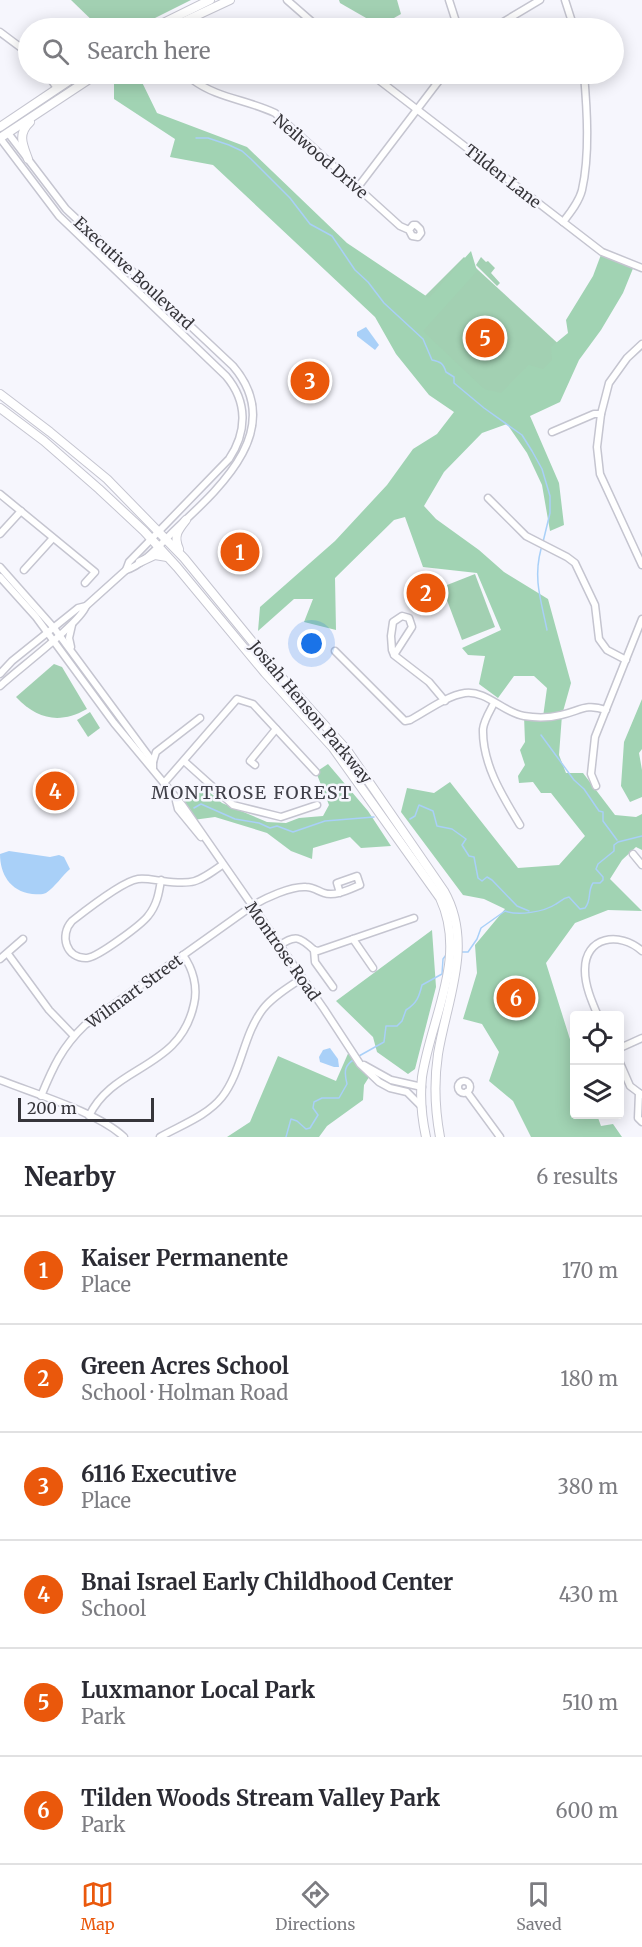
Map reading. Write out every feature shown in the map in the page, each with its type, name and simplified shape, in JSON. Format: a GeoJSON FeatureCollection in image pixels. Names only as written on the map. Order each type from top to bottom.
{"type":"FeatureCollection","features":[{"type":"Feature","properties":{"kind":"main road"},"geometry":{"type":"LineString","coordinates":[[173,18],[210,0]]}},
{"type":"Feature","properties":{"kind":"main road"},"geometry":{"type":"LineString","coordinates":[[191,18],[230,0]]}},
{"type":"Feature","properties":{"kind":"main road"},"geometry":{"type":"LineString","coordinates":[[0,125],[63,84]]}},
{"type":"Feature","properties":{"kind":"main road"},"geometry":{"type":"LineString","coordinates":[[2,136],[82,84]]}},
{"type":"Feature","properties":{"kind":"main road"},"geometry":{"type":"LineString","coordinates":[[28,159],[22,140],[22,130],[43,110]]}},
{"type":"Feature","properties":{"kind":"main road","name":"Executive Boulevard"},"geometry":{"type":"LineString","coordinates":[[0,125],[2,136]]}},
{"type":"Feature","properties":{"kind":"main road","name":"Josiah Henson Parkway"},"geometry":{"type":"LineString","coordinates":[[0,394],[107,479],[184,558],[368,778],[444,891],[455,917],[455,943],[453,968],[438,1054],[436,1109]]}},
{"type":"Feature","properties":{"kind":"main road","name":"Josiah Henson Parkway"},"geometry":{"type":"LineString","coordinates":[[0,408],[80,472],[155,543],[265,673],[326,739],[440,898],[455,943]]}},
{"type":"Feature","properties":{"kind":"main road"},"geometry":{"type":"LineString","coordinates":[[184,558],[176,538],[177,531],[186,520]]}},
{"type":"Feature","properties":{"kind":"main road"},"geometry":{"type":"LineString","coordinates":[[140,562],[157,555],[169,558]]}},
{"type":"Feature","properties":{"kind":"main road"},"geometry":{"type":"LineString","coordinates":[[203,598],[230,623],[240,625]]}},
{"type":"Feature","properties":{"kind":"main road","name":"Josiah Henson Parkway"},"geometry":{"type":"LineString","coordinates":[[423,1107],[422,1087],[427,1057],[453,968]]}},
{"type":"Feature","properties":{"kind":"main road"},"geometry":{"type":"LineString","coordinates":[[422,1087],[430,1095],[436,1109],[440,1137]]}},
{"type":"Feature","properties":{"kind":"main road"},"geometry":{"type":"LineString","coordinates":[[423,1107],[426,1137]]}},
{"type":"Feature","properties":{"kind":"street"},"geometry":{"type":"LineString","coordinates":[[287,0],[308,18]]}},
{"type":"Feature","properties":{"kind":"street"},"geometry":{"type":"LineString","coordinates":[[449,0],[455,18]]}},
{"type":"Feature","properties":{"kind":"street"},"geometry":{"type":"LineString","coordinates":[[510,18],[540,0]]}},
{"type":"Feature","properties":{"kind":"street"},"geometry":{"type":"LineString","coordinates":[[565,0],[571,18]]}},
{"type":"Feature","properties":{"kind":"street"},"geometry":{"type":"LineString","coordinates":[[0,32],[18,46]]}},
{"type":"Feature","properties":{"kind":"street"},"geometry":{"type":"LineString","coordinates":[[54,84],[57,88]]}},
{"type":"Feature","properties":{"kind":"street","name":"Neilwood Drive"},"geometry":{"type":"LineString","coordinates":[[199,84],[209,91],[275,113],[400,225],[410,230]]}},
{"type":"Feature","properties":{"kind":"street","name":"Tilden Lane"},"geometry":{"type":"LineString","coordinates":[[384,84],[602,252],[642,268]]}},
{"type":"Feature","properties":{"kind":"street"},"geometry":{"type":"LineString","coordinates":[[358,187],[436,84]]}},
{"type":"Feature","properties":{"kind":"street"},"geometry":{"type":"LineString","coordinates":[[563,222],[578,200],[583,182],[584,84]]}},
{"type":"Feature","properties":{"kind":"street","name":"Executive Boulevard"},"geometry":{"type":"LineString","coordinates":[[2,136],[28,159],[56,198],[233,366],[244,381],[252,404],[253,424],[245,451],[225,479]]}},
{"type":"Feature","properties":{"kind":"street","name":"Executive Boulevard"},"geometry":{"type":"LineString","coordinates":[[2,136],[48,203],[64,221],[205,355],[234,387],[242,404],[243,424],[234,451],[215,473]]}},
{"type":"Feature","properties":{"kind":"street"},"geometry":{"type":"LineString","coordinates":[[64,221],[72,214]]}},
{"type":"Feature","properties":{"kind":"street"},"geometry":{"type":"LineString","coordinates":[[94,249],[101,241]]}},
{"type":"Feature","properties":{"kind":"street"},"geometry":{"type":"LineString","coordinates":[[130,283],[134,272]]}},
{"type":"Feature","properties":{"kind":"street"},"geometry":{"type":"LineString","coordinates":[[177,328],[185,321]]}},
{"type":"Feature","properties":{"kind":"street"},"geometry":{"type":"LineString","coordinates":[[642,344],[627,358],[609,383],[601,414],[597,447],[600,474],[642,565]]}},
{"type":"Feature","properties":{"kind":"street"},"geometry":{"type":"LineString","coordinates":[[205,355],[213,347]]}},
{"type":"Feature","properties":{"kind":"street"},"geometry":{"type":"LineString","coordinates":[[552,432],[594,414],[601,414]]}},
{"type":"Feature","properties":{"kind":"street"},"geometry":{"type":"LineString","coordinates":[[0,674],[78,608],[86,606],[126,570],[140,562],[155,543],[160,532],[215,473],[225,479],[166,538],[155,543],[129,562],[126,570]]}},
{"type":"Feature","properties":{"kind":"street"},"geometry":{"type":"LineString","coordinates":[[0,494],[95,572],[85,583]]}},
{"type":"Feature","properties":{"kind":"street"},"geometry":{"type":"LineString","coordinates":[[488,498],[526,537],[575,563],[595,605],[599,639],[607,650],[626,660]]}},
{"type":"Feature","properties":{"kind":"street"},"geometry":{"type":"LineString","coordinates":[[0,534],[21,511]]}},
{"type":"Feature","properties":{"kind":"street"},"geometry":{"type":"LineString","coordinates":[[24,570],[53,538]]}},
{"type":"Feature","properties":{"kind":"street","name":"Montrose Road"},"geometry":{"type":"LineString","coordinates":[[0,567],[60,635],[145,751],[164,783],[193,820],[360,1064],[379,1082],[390,1088],[407,1092],[423,1107]]}},
{"type":"Feature","properties":{"kind":"street","name":"Montrose Road"},"geometry":{"type":"LineString","coordinates":[[0,577],[48,632],[114,723],[148,765],[153,765]]}},
{"type":"Feature","properties":{"kind":"street"},"geometry":{"type":"LineString","coordinates":[[0,686],[84,613],[86,606]]}},
{"type":"Feature","properties":{"kind":"street"},"geometry":{"type":"LineString","coordinates":[[394,656],[412,627],[409,618],[402,616],[393,622],[391,636],[394,656],[429,682],[445,701]]}},
{"type":"Feature","properties":{"kind":"street"},"geometry":{"type":"LineString","coordinates":[[596,786],[591,774],[595,737],[642,619]]}},
{"type":"Feature","properties":{"kind":"street"},"geometry":{"type":"LineString","coordinates":[[72,624],[69,638],[72,651]]}},
{"type":"Feature","properties":{"kind":"street"},"geometry":{"type":"LineString","coordinates":[[335,651],[405,721],[445,701],[468,693],[485,698],[518,715],[543,718],[562,715],[585,706],[606,710]]}},
{"type":"Feature","properties":{"kind":"street"},"geometry":{"type":"LineString","coordinates":[[164,783],[237,699],[253,704],[316,772]]}},
{"type":"Feature","properties":{"kind":"street"},"geometry":{"type":"LineString","coordinates":[[494,703],[484,722],[483,729],[488,758],[500,792],[520,825]]}},
{"type":"Feature","properties":{"kind":"street"},"geometry":{"type":"LineString","coordinates":[[153,765],[156,752],[200,718]]}},
{"type":"Feature","properties":{"kind":"street"},"geometry":{"type":"LineString","coordinates":[[255,765],[250,761],[276,729]]}},
{"type":"Feature","properties":{"kind":"street"},"geometry":{"type":"LineString","coordinates":[[145,751],[156,752]]}},
{"type":"Feature","properties":{"kind":"street"},"geometry":{"type":"LineString","coordinates":[[184,761],[233,805],[281,817],[317,805]]}},
{"type":"Feature","properties":{"kind":"street"},"geometry":{"type":"LineString","coordinates":[[633,854],[642,865]]}},
{"type":"Feature","properties":{"kind":"street"},"geometry":{"type":"LineString","coordinates":[[161,880],[158,896],[148,917],[94,956],[80,957],[73,954],[67,947],[64,938],[65,929],[80,915],[129,881],[144,878],[161,880],[184,884],[203,878],[222,865]]}},
{"type":"Feature","properties":{"kind":"street","name":"Wilmart Street"},"geometry":{"type":"LineString","coordinates":[[41,1096],[56,1060],[74,1036],[85,1026],[252,907],[266,898],[300,887],[311,887],[325,894],[340,892]]}},
{"type":"Feature","properties":{"kind":"street"},"geometry":{"type":"LineString","coordinates":[[279,946],[296,938],[318,951],[414,918]]}},
{"type":"Feature","properties":{"kind":"street"},"geometry":{"type":"LineString","coordinates":[[596,1011],[584,972],[586,960],[592,948],[615,938],[625,939],[642,951]]}},
{"type":"Feature","properties":{"kind":"street"},"geometry":{"type":"LineString","coordinates":[[0,960],[23,939]]}},
{"type":"Feature","properties":{"kind":"street"},"geometry":{"type":"LineString","coordinates":[[353,939],[373,968]]}},
{"type":"Feature","properties":{"kind":"street"},"geometry":{"type":"LineString","coordinates":[[314,950],[315,962],[333,987]]}},
{"type":"Feature","properties":{"kind":"street"},"geometry":{"type":"LineString","coordinates":[[8,954],[50,1010],[74,1036]]}},
{"type":"Feature","properties":{"kind":"street"},"geometry":{"type":"LineString","coordinates":[[89,1116],[102,1094],[165,1053],[180,1038],[188,1024],[195,1000],[193,975],[183,955]]}},
{"type":"Feature","properties":{"kind":"street"},"geometry":{"type":"LineString","coordinates":[[160,1137],[203,1114],[221,1098],[234,1078],[253,1026],[261,1011],[271,1000],[302,978]]}},
{"type":"Feature","properties":{"kind":"street"},"geometry":{"type":"LineString","coordinates":[[624,1046],[642,1038]]}},
{"type":"Feature","properties":{"kind":"street","name":"Montrose Road"},"geometry":{"type":"LineString","coordinates":[[360,1064],[391,1080],[422,1087]]}},
{"type":"Feature","properties":{"kind":"street"},"geometry":{"type":"LineString","coordinates":[[621,1065],[630,1086],[641,1094],[638,1118],[642,1122]]}},
{"type":"Feature","properties":{"kind":"street"},"geometry":{"type":"LineString","coordinates":[[0,1080],[107,1124],[124,1137]]}},
{"type":"Feature","properties":{"kind":"street"},"geometry":{"type":"LineString","coordinates":[[467,1092],[500,1137]]}},
{"type":"Feature","properties":{"kind":"green space"},"geometry":{"type":"Polygon","coordinates":[[[71,0],[191,0],[155,18],[90,18],[71,0]]]}},
{"type":"Feature","properties":{"kind":"green space"},"geometry":{"type":"Polygon","coordinates":[[[339,0],[397,0],[401,14],[394,18],[366,18],[340,3],[339,0]]]}},
{"type":"Feature","properties":{"kind":"green space"},"geometry":{"type":"Polygon","coordinates":[[[114,84],[143,84],[157,113],[247,147],[347,243],[429,298],[471,251],[477,271],[423,331],[484,389],[501,393],[529,365],[543,369],[552,360],[551,347],[568,333],[566,320],[593,276],[602,252],[634,266],[623,293],[601,330],[579,360],[560,402],[530,416],[559,483],[564,525],[550,531],[542,485],[527,453],[507,424],[482,433],[444,472],[424,506],[436,519],[479,550],[504,572],[548,599],[571,683],[562,715],[559,755],[566,773],[583,773],[615,815],[636,817],[642,814],[642,850],[636,847],[622,860],[610,879],[642,911],[608,910],[575,923],[546,963],[570,1039],[570,1119],[598,1119],[601,1126],[613,1124],[622,1137],[531,1137],[513,1101],[489,1081],[499,1052],[482,1024],[463,1019],[477,973],[475,945],[505,909],[484,899],[463,895],[401,812],[407,788],[434,793],[450,782],[518,868],[559,865],[585,836],[551,793],[541,793],[533,782],[519,783],[518,776],[525,765],[520,750],[525,742],[524,716],[543,717],[547,688],[534,676],[514,676],[498,698],[479,684],[485,656],[468,655],[462,648],[501,630],[477,573],[423,567],[405,517],[394,520],[335,578],[336,630],[304,622],[313,599],[294,599],[258,631],[260,607],[335,541],[387,485],[413,449],[437,434],[454,412],[429,395],[396,354],[375,317],[213,165],[170,157],[175,139],[114,99],[114,84]]]}},
{"type":"Feature","properties":{"kind":"green space"},"geometry":{"type":"Polygon","coordinates":[[[464,257],[564,349],[500,414],[402,319],[464,257]]]}},
{"type":"Feature","properties":{"kind":"green space"},"geometry":{"type":"Polygon","coordinates":[[[481,257],[495,268],[491,273],[500,283],[497,286],[476,265],[481,257]]]}},
{"type":"Feature","properties":{"kind":"green space"},"geometry":{"type":"Polygon","coordinates":[[[475,574],[495,627],[462,640],[442,587],[475,574]]]}},
{"type":"Feature","properties":{"kind":"green space"},"geometry":{"type":"Polygon","coordinates":[[[54,664],[62,667],[87,709],[68,717],[50,717],[33,711],[16,697],[54,664]]]}},
{"type":"Feature","properties":{"kind":"green space"},"geometry":{"type":"Polygon","coordinates":[[[642,699],[642,749],[639,753],[642,770],[642,797],[630,802],[621,786],[624,742],[642,699]]]}},
{"type":"Feature","properties":{"kind":"green space"},"geometry":{"type":"Polygon","coordinates":[[[90,712],[100,728],[88,737],[77,720],[90,712]]]}},
{"type":"Feature","properties":{"kind":"green space"},"geometry":{"type":"Polygon","coordinates":[[[328,764],[368,811],[391,846],[361,848],[350,837],[313,848],[312,859],[291,851],[267,833],[215,817],[193,820],[176,799],[206,789],[222,803],[267,822],[286,823],[299,818],[323,816],[329,805],[316,772],[328,764]]]}},
{"type":"Feature","properties":{"kind":"green space"},"geometry":{"type":"Polygon","coordinates":[[[432,930],[436,987],[415,1069],[408,1074],[377,1052],[373,1037],[336,1001],[432,930]]]}},
{"type":"Feature","properties":{"kind":"green space"},"geometry":{"type":"Polygon","coordinates":[[[350,1049],[371,1074],[364,1085],[363,1100],[327,1126],[319,1137],[227,1137],[250,1122],[278,1056],[336,1081],[350,1049]]]}},
{"type":"Feature","properties":{"kind":"water"},"geometry":{"type":"Polygon","coordinates":[[[366,327],[379,345],[375,350],[357,336],[357,332],[366,327]]]}},
{"type":"Feature","properties":{"kind":"water"},"geometry":{"type":"Polygon","coordinates":[[[9,851],[50,857],[59,855],[64,857],[70,869],[46,893],[24,892],[12,885],[4,875],[0,854],[9,851]]]}},
{"type":"Feature","properties":{"kind":"water"},"geometry":{"type":"Polygon","coordinates":[[[330,1048],[338,1059],[339,1067],[320,1062],[319,1057],[323,1050],[330,1048]]]}},
{"type":"Feature","properties":{"kind":"waterway"},"geometry":{"type":"LineString","coordinates":[[196,138],[208,138],[229,145],[242,151],[251,159],[290,198],[310,224],[332,236],[355,270],[368,282],[384,303],[423,339],[432,360],[443,365],[446,372],[454,377],[454,383],[522,435],[542,469],[550,496],[550,513],[543,542]]}},
{"type":"Feature","properties":{"kind":"waterway"},"geometry":{"type":"LineString","coordinates":[[541,549],[538,580],[547,630]]}},
{"type":"Feature","properties":{"kind":"waterway"},"geometry":{"type":"LineString","coordinates":[[541,735],[574,780],[584,789],[599,811],[603,812],[603,821],[617,840]]}},
{"type":"Feature","properties":{"kind":"waterway"},"geometry":{"type":"LineString","coordinates":[[194,808],[201,804],[235,819],[259,823],[270,828],[277,826],[293,832],[325,821],[374,817]]}},
{"type":"Feature","properties":{"kind":"waterway"},"geometry":{"type":"LineString","coordinates":[[410,819],[415,816],[419,805],[433,811],[437,826],[452,829],[466,839],[462,845],[469,856],[474,857],[478,878],[482,881],[487,877],[492,880],[517,906],[529,911]]}},
{"type":"Feature","properties":{"kind":"waterway"},"geometry":{"type":"LineString","coordinates":[[461,952],[468,952],[481,928],[505,911],[517,913],[538,911],[569,897],[580,909],[585,908],[593,883],[600,883],[603,880],[596,869],[598,864],[614,851],[614,845],[618,842],[642,836]]}},
{"type":"Feature","properties":{"kind":"waterway"},"geometry":{"type":"LineString","coordinates":[[359,1056],[384,1042],[386,1026],[397,1026],[402,1021],[406,1010],[417,999],[422,985],[442,974],[443,959],[446,955]]}},
{"type":"Feature","properties":{"kind":"waterway"},"geometry":{"type":"LineString","coordinates":[[286,1137],[291,1119],[306,1129],[310,1128],[318,1115],[313,1108],[314,1102],[322,1098],[339,1098],[347,1084],[345,1072],[347,1066],[355,1059]]}},
{"type":"Feature","properties":{"kind":"place","name":"Luxmanor Local Park"},"geometry":{"type":"Point","coordinates":[485,338]}},
{"type":"Feature","properties":{"kind":"place","name":"6116 Executive"},"geometry":{"type":"Point","coordinates":[310,381]}},
{"type":"Feature","properties":{"kind":"place","name":"Kaiser Permanente"},"geometry":{"type":"Point","coordinates":[240,552]}},
{"type":"Feature","properties":{"kind":"place","name":"Green Acres School"},"geometry":{"type":"Point","coordinates":[426,593]}},
{"type":"Feature","properties":{"kind":"place","name":"Bnai Israel Early Childhood Center"},"geometry":{"type":"Point","coordinates":[55,791]}},
{"type":"Feature","properties":{"kind":"place","name":"Tilden Woods Stream Valley Park"},"geometry":{"type":"Point","coordinates":[516,998]}},
{"type":"Feature","properties":{"kind":"district","name":"MONTROSE FOREST"},"geometry":{"type":"Point","coordinates":[252,793]}}]}
